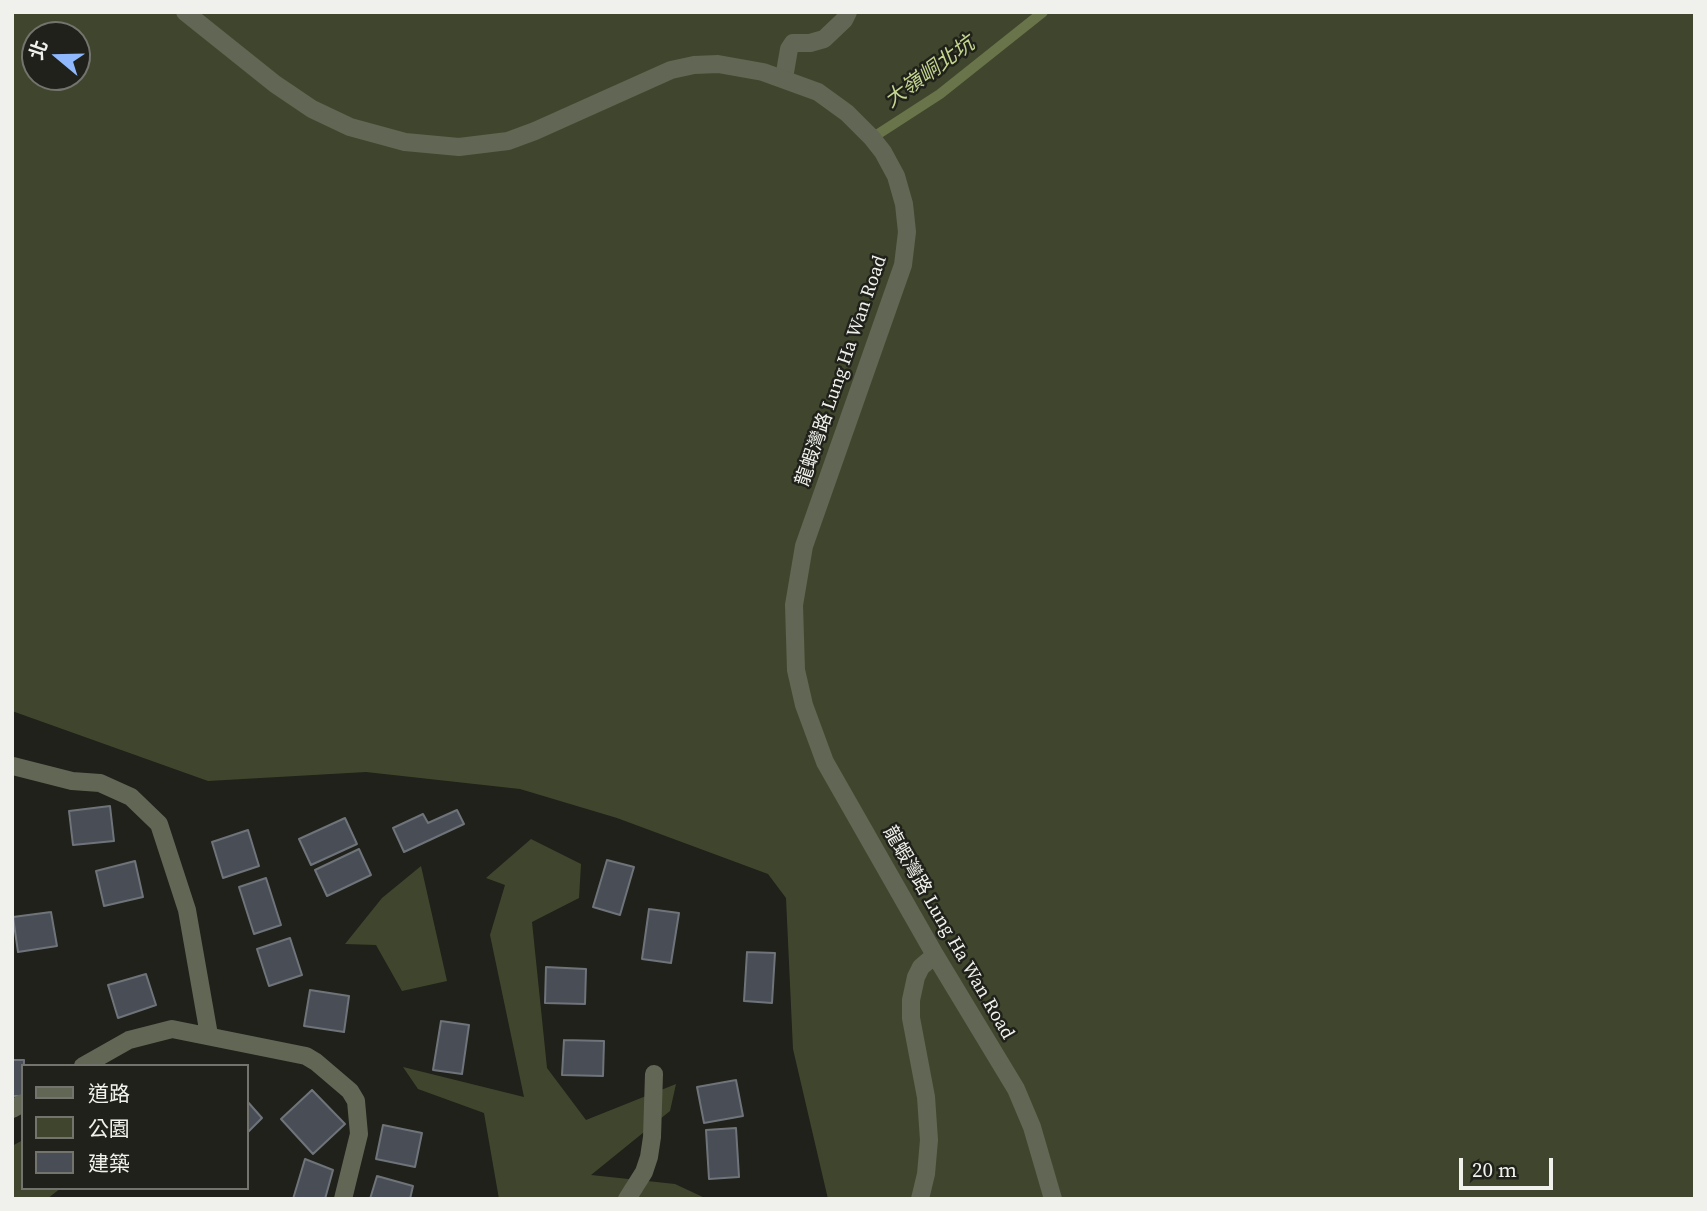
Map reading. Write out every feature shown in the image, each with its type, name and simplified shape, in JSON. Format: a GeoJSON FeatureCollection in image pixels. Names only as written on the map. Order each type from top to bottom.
{"type":"FeatureCollection","features":[{"type":"Feature","properties":{"kind":"street","name":"龍蝦灣路 Lung Ha Wan Road"},"geometry":{"type":"LineString","coordinates":[[185,12],[275,85],[312,109],[367,132],[423,145],[475,146],[521,137],[657,75],[683,66],[718,64],[751,68],[818,92],[861,126],[890,164],[899,183],[908,233],[898,286],[804,546],[794,605],[794,651],[801,698],[825,762],[1016,1089],[1032,1127],[1053,1199]]}},
{"type":"Feature","properties":{"kind":"street"},"geometry":{"type":"LineString","coordinates":[[783,78],[789,49],[793,43],[810,43],[824,39],[844,20],[848,12]]}},
{"type":"Feature","properties":{"kind":"street"},"geometry":{"type":"LineString","coordinates":[[13,766],[72,781],[100,783],[131,797],[159,824],[187,910],[209,1035]]}},
{"type":"Feature","properties":{"kind":"street"},"geometry":{"type":"LineString","coordinates":[[920,1199],[928,1166],[929,1140],[926,1097],[911,1018],[911,1000],[921,967],[935,954]]}},
{"type":"Feature","properties":{"kind":"street"},"geometry":{"type":"LineString","coordinates":[[87,1064],[129,1040],[172,1029],[306,1056],[350,1091],[357,1108],[359,1134],[344,1199]]}},
{"type":"Feature","properties":{"kind":"street"},"geometry":{"type":"LineString","coordinates":[[627,1199],[644,1172],[649,1157],[654,1074]]}},
{"type":"Feature","properties":{"kind":"green space"},"geometry":{"type":"Polygon","coordinates":[[[12,12],[1695,12],[1695,1199],[828,1199],[793,1049],[786,898],[768,874],[617,818],[520,789],[366,772],[208,781],[12,711],[12,12]]]}},
{"type":"Feature","properties":{"kind":"green space"},"geometry":{"type":"Polygon","coordinates":[[[531,839],[581,864],[579,898],[532,922],[547,1068],[586,1120],[676,1084],[670,1111],[591,1175],[675,1184],[707,1199],[499,1199],[484,1113],[418,1089],[403,1067],[524,1097],[490,935],[505,885],[486,878],[531,839]]]}},
{"type":"Feature","properties":{"kind":"green space"},"geometry":{"type":"Polygon","coordinates":[[[421,866],[447,981],[402,991],[376,945],[345,944],[382,898],[421,866]]]}},
{"type":"Feature","properties":{"kind":"green space"},"geometry":{"type":"Polygon","coordinates":[[[21,1141],[21,1190],[58,1190],[47,1199],[12,1199],[12,1146],[21,1141]]]}},
{"type":"Feature","properties":{"kind":"building"},"geometry":{"type":"Polygon","coordinates":[[[110,806],[114,841],[73,845],[69,811],[110,806]]]}},
{"type":"Feature","properties":{"kind":"building"},"geometry":{"type":"Polygon","coordinates":[[[457,810],[464,824],[404,852],[393,828],[423,814],[428,823],[457,810]]]}},
{"type":"Feature","properties":{"kind":"building"},"geometry":{"type":"Polygon","coordinates":[[[345,818],[357,844],[311,865],[299,839],[345,818]]]}},
{"type":"Feature","properties":{"kind":"building"},"geometry":{"type":"Polygon","coordinates":[[[248,830],[259,866],[223,878],[212,842],[248,830]]]}},
{"type":"Feature","properties":{"kind":"building"},"geometry":{"type":"Polygon","coordinates":[[[359,849],[371,875],[327,896],[315,870],[359,849]]]}},
{"type":"Feature","properties":{"kind":"building"},"geometry":{"type":"Polygon","coordinates":[[[607,860],[634,867],[620,915],[593,907],[607,860]]]}},
{"type":"Feature","properties":{"kind":"building"},"geometry":{"type":"Polygon","coordinates":[[[135,861],[143,897],[104,906],[96,871],[135,861]]]}},
{"type":"Feature","properties":{"kind":"building"},"geometry":{"type":"Polygon","coordinates":[[[266,878],[281,925],[254,934],[239,887],[266,878]]]}},
{"type":"Feature","properties":{"kind":"building"},"geometry":{"type":"Polygon","coordinates":[[[649,909],[679,913],[671,963],[642,959],[649,909]]]}},
{"type":"Feature","properties":{"kind":"building"},"geometry":{"type":"Polygon","coordinates":[[[51,912],[57,946],[18,952],[13,917],[51,912]]]}},
{"type":"Feature","properties":{"kind":"building"},"geometry":{"type":"Polygon","coordinates":[[[290,938],[302,975],[269,986],[257,949],[290,938]]]}},
{"type":"Feature","properties":{"kind":"building"},"geometry":{"type":"Polygon","coordinates":[[[747,952],[775,953],[772,1003],[744,1001],[747,952]]]}},
{"type":"Feature","properties":{"kind":"building"},"geometry":{"type":"Polygon","coordinates":[[[546,967],[586,969],[585,1004],[545,1003],[546,967]]]}},
{"type":"Feature","properties":{"kind":"building"},"geometry":{"type":"Polygon","coordinates":[[[146,974],[156,1005],[118,1018],[108,985],[146,974]]]}},
{"type":"Feature","properties":{"kind":"building"},"geometry":{"type":"Polygon","coordinates":[[[310,990],[349,996],[344,1032],[304,1026],[310,990]]]}},
{"type":"Feature","properties":{"kind":"building"},"geometry":{"type":"Polygon","coordinates":[[[441,1021],[469,1025],[462,1074],[433,1070],[441,1021]]]}},
{"type":"Feature","properties":{"kind":"building"},"geometry":{"type":"Polygon","coordinates":[[[564,1040],[604,1041],[603,1076],[562,1075],[564,1040]]]}},
{"type":"Feature","properties":{"kind":"building"},"geometry":{"type":"Polygon","coordinates":[[[12,1060],[24,1060],[24,1064],[21,1064],[21,1096],[12,1096],[12,1060]]]}},
{"type":"Feature","properties":{"kind":"building"},"geometry":{"type":"Polygon","coordinates":[[[736,1080],[743,1116],[704,1123],[697,1087],[736,1080]]]}},
{"type":"Feature","properties":{"kind":"building"},"geometry":{"type":"Polygon","coordinates":[[[312,1090],[345,1124],[313,1154],[281,1119],[312,1090]]]}},
{"type":"Feature","properties":{"kind":"building"},"geometry":{"type":"Polygon","coordinates":[[[248,1102],[262,1118],[248,1132],[248,1102]]]}},
{"type":"Feature","properties":{"kind":"building"},"geometry":{"type":"Polygon","coordinates":[[[383,1125],[422,1133],[415,1167],[376,1159],[383,1125]]]}},
{"type":"Feature","properties":{"kind":"building"},"geometry":{"type":"Polygon","coordinates":[[[736,1128],[739,1177],[709,1179],[706,1130],[736,1128]]]}},
{"type":"Feature","properties":{"kind":"building"},"geometry":{"type":"Polygon","coordinates":[[[305,1159],[333,1170],[325,1199],[293,1199],[305,1159]]]}},
{"type":"Feature","properties":{"kind":"building"},"geometry":{"type":"Polygon","coordinates":[[[377,1176],[413,1186],[410,1199],[370,1199],[377,1176]]]}},
{"type":"Feature","properties":{"kind":"waterway","name":"大嶺峒北坑"},"geometry":{"type":"LineString","coordinates":[[872,138],[940,94],[1043,12]]}}]}
